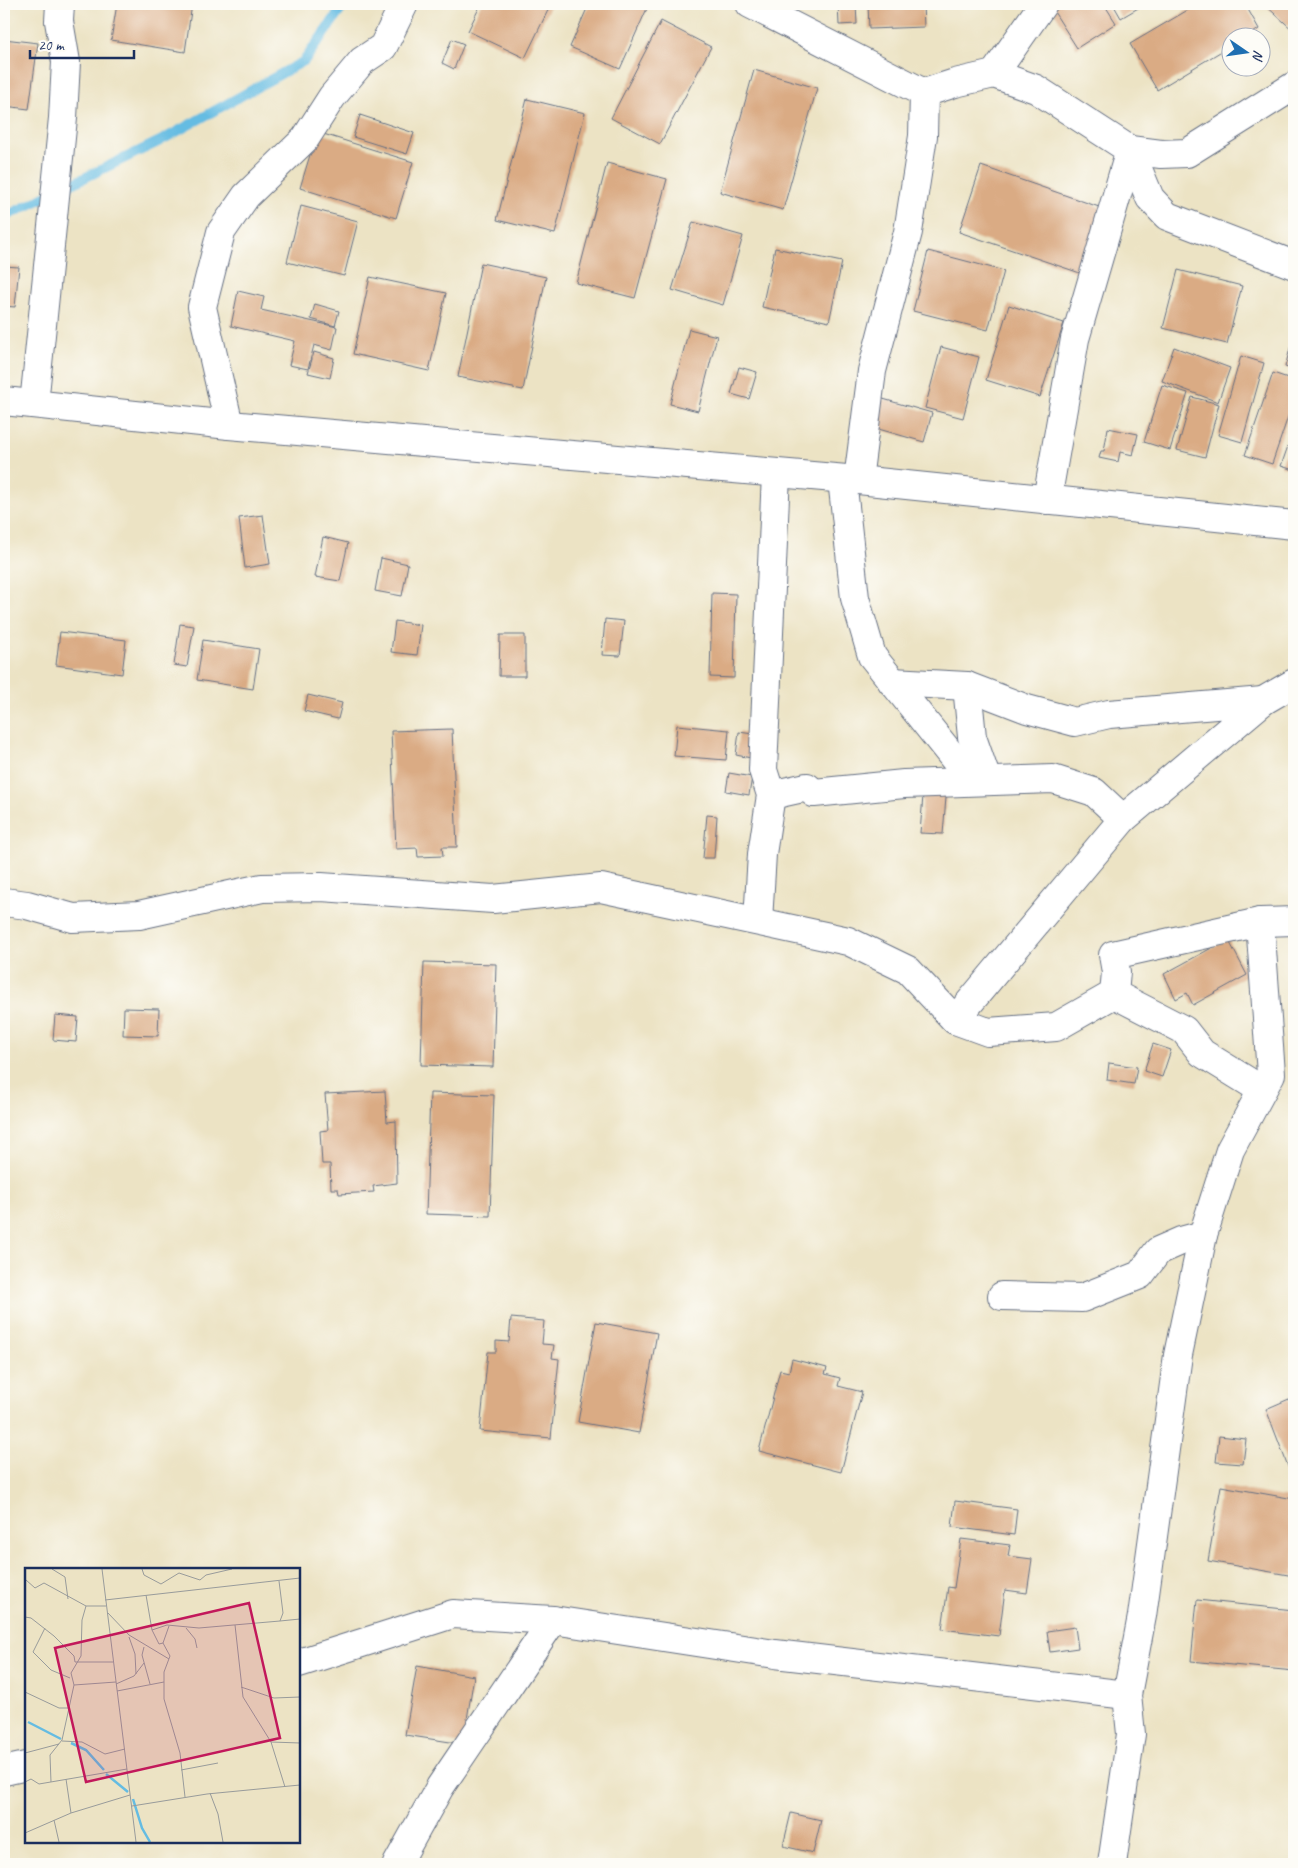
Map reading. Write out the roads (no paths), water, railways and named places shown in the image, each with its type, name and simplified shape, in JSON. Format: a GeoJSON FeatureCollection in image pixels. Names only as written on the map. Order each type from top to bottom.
{"type":"FeatureCollection","features":[{"type":"Feature","properties":{"kind":"street"},"geometry":{"type":"LineString","coordinates":[[34,404],[63,118],[66,62],[59,21],[60,4]]}},
{"type":"Feature","properties":{"kind":"street"},"geometry":{"type":"LineString","coordinates":[[229,425],[202,307],[221,232],[246,196],[305,138],[332,97],[362,61],[382,47],[404,4]]}},
{"type":"Feature","properties":{"kind":"street"},"geometry":{"type":"LineString","coordinates":[[750,4],[924,93],[955,83],[994,74],[1036,89],[1130,150],[1161,154],[1187,153],[1294,86]]}},
{"type":"Feature","properties":{"kind":"street"},"geometry":{"type":"LineString","coordinates":[[994,74],[1043,4]]}},
{"type":"Feature","properties":{"kind":"street"},"geometry":{"type":"LineString","coordinates":[[924,93],[922,136],[908,232],[872,372],[850,480],[855,598],[872,656],[892,682],[979,781]]}},
{"type":"Feature","properties":{"kind":"street"},"geometry":{"type":"LineString","coordinates":[[1130,150],[1150,198],[1167,216],[1294,265]]}},
{"type":"Feature","properties":{"kind":"street"},"geometry":{"type":"LineString","coordinates":[[1047,500],[1076,339],[1130,150]]}},
{"type":"Feature","properties":{"kind":"street"},"geometry":{"type":"LineString","coordinates":[[4,400],[229,425],[850,480],[1294,525]]}},
{"type":"Feature","properties":{"kind":"street"},"geometry":{"type":"LineString","coordinates":[[758,921],[762,854],[771,795],[763,770],[776,474]]}},
{"type":"Feature","properties":{"kind":"street"},"geometry":{"type":"LineString","coordinates":[[892,682],[967,686],[1027,709],[1075,722],[1109,714],[1263,701]]}},
{"type":"Feature","properties":{"kind":"street"},"geometry":{"type":"LineString","coordinates":[[955,1020],[1123,820],[1263,701],[1294,683]]}},
{"type":"Feature","properties":{"kind":"street"},"geometry":{"type":"LineString","coordinates":[[967,686],[979,781]]}},
{"type":"Feature","properties":{"kind":"street"},"geometry":{"type":"LineString","coordinates":[[771,795],[807,787],[814,794],[904,784],[1053,779],[1094,792],[1123,820]]}},
{"type":"Feature","properties":{"kind":"street"},"geometry":{"type":"LineString","coordinates":[[4,902],[26,905],[73,918],[139,914],[262,888],[321,887],[493,899],[601,888],[848,941],[908,970],[955,1020],[988,1032],[1056,1027],[1114,994]]}},
{"type":"Feature","properties":{"kind":"street"},"geometry":{"type":"LineString","coordinates":[[1114,994],[1116,972],[1113,955],[1260,922],[1294,921]]}},
{"type":"Feature","properties":{"kind":"street"},"geometry":{"type":"LineString","coordinates":[[1112,1864],[1131,1734],[1127,1694],[1142,1616],[1178,1355],[1203,1235],[1230,1150],[1271,1074],[1260,922]]}},
{"type":"Feature","properties":{"kind":"street"},"geometry":{"type":"LineString","coordinates":[[1114,994],[1184,1030],[1202,1053],[1262,1090]]}},
{"type":"Feature","properties":{"kind":"street"},"geometry":{"type":"LineString","coordinates":[[1002,1296],[1082,1298],[1140,1275],[1158,1251],[1180,1241],[1203,1235]]}},
{"type":"Feature","properties":{"kind":"street"},"geometry":{"type":"LineString","coordinates":[[300,1663],[453,1614],[553,1620],[775,1654],[1127,1694]]}},
{"type":"Feature","properties":{"kind":"street"},"geometry":{"type":"LineString","coordinates":[[397,1864],[440,1787],[553,1620]]}},
{"type":"Feature","properties":{"kind":"street"},"geometry":{"type":"LineString","coordinates":[[4,1771],[25,1766]]}},
{"type":"Feature","properties":{"kind":"waterway"},"geometry":{"type":"LineString","coordinates":[[4,217],[160,141],[304,61],[345,4]]}}]}
